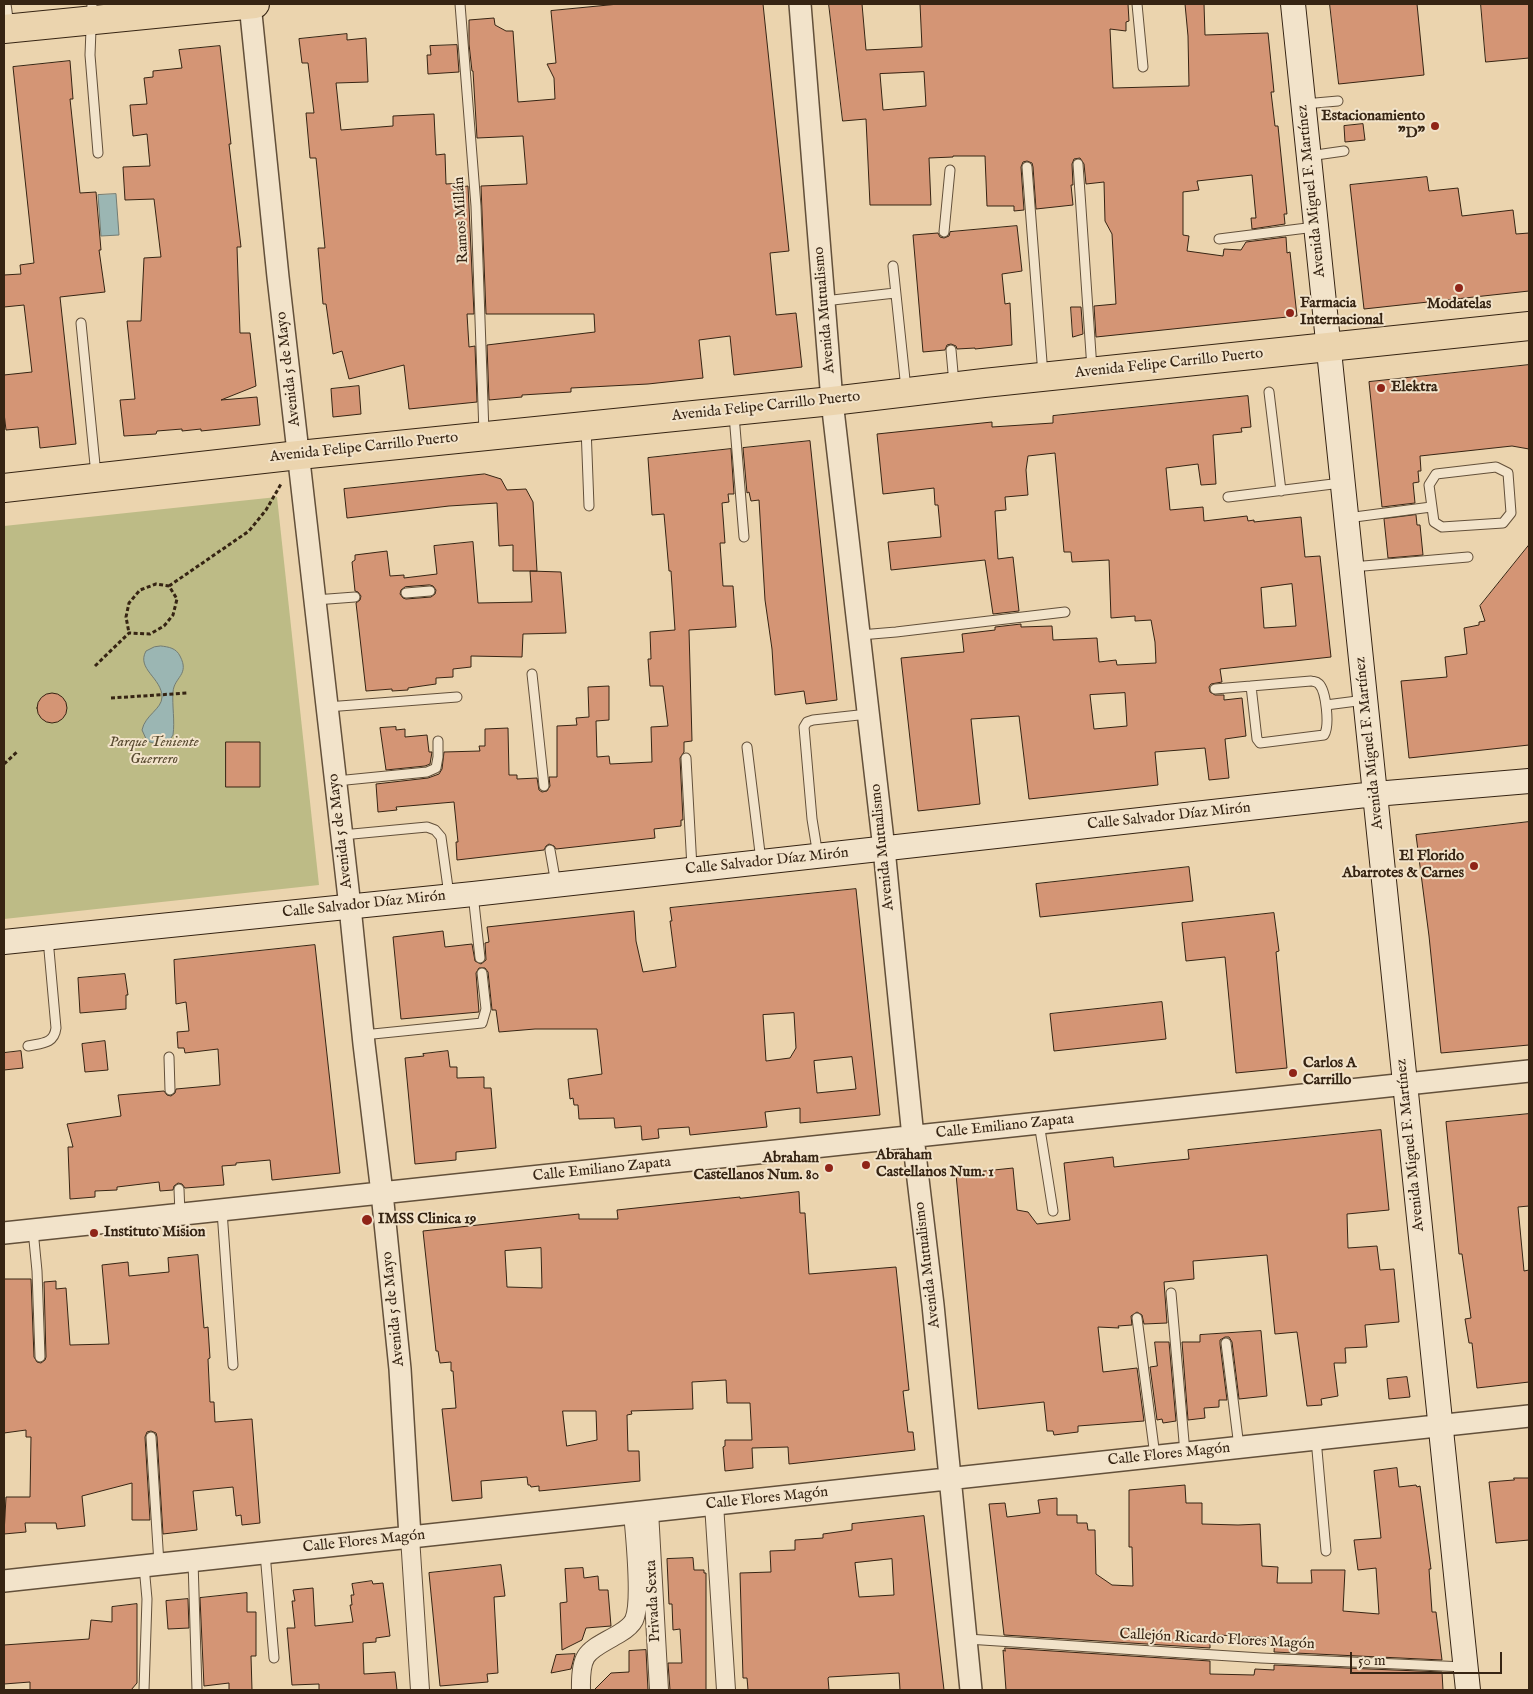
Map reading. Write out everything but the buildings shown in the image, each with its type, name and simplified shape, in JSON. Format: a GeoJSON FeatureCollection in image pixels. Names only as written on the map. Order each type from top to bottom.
{"type":"FeatureCollection","features":[{"type":"Feature","properties":{"kind":"main road"},"geometry":{"type":"LineString","coordinates":[[6,21],[92,12],[255,4]]}},
{"type":"Feature","properties":{"kind":"main road","name":"Avenida Miguel F. Martínez"},"geometry":{"type":"LineString","coordinates":[[1293,4],[1467,1679]]}},
{"type":"Feature","properties":{"kind":"main road","name":"Avenida Felipe Carrillo Puerto"},"geometry":{"type":"LineString","coordinates":[[4,488],[484,435],[832,401],[954,386],[1529,326]]}},
{"type":"Feature","properties":{"kind":"main road","name":"Calle Salvador Díaz Mirón"},"geometry":{"type":"LineString","coordinates":[[4,942],[473,894],[1375,794],[1529,781]]}},
{"type":"Feature","properties":{"kind":"street","name":"Avenida 5 de Mayo"},"geometry":{"type":"LineString","coordinates":[[250,4],[278,277],[382,1193],[400,1369],[420,1690]]}},
{"type":"Feature","properties":{"kind":"street","name":"Avenida Mutualismo"},"geometry":{"type":"LineString","coordinates":[[800,4],[832,401],[884,849],[913,1137],[933,1305],[971,1690]]}},
{"type":"Feature","properties":{"kind":"street","name":"Calle Emiliano Zapata"},"geometry":{"type":"LineString","coordinates":[[4,1233],[1529,1071]]}},
{"type":"Feature","properties":{"kind":"street","name":"Calle Flores Magón"},"geometry":{"type":"LineString","coordinates":[[4,1581],[1529,1416]]}},
{"type":"Feature","properties":{"kind":"street"},"geometry":{"type":"LineString","coordinates":[[714,1504],[726,1690]]}},
{"type":"Feature","properties":{"kind":"street"},"geometry":{"type":"LineString","coordinates":[[581,1690],[580,1669],[583,1658],[594,1648],[625,1630],[634,1621],[637,1606],[641,1512]]}},
{"type":"Feature","properties":{"kind":"street","name":"Privada Sexta"},"geometry":{"type":"LineString","coordinates":[[641,1512],[659,1690]]}},
{"type":"Feature","properties":{"kind":"lane","name":"Ramos Millán"},"geometry":{"type":"LineString","coordinates":[[460,4],[476,206],[484,435]]}},
{"type":"Feature","properties":{"kind":"lane"},"geometry":{"type":"LineString","coordinates":[[1137,4],[1143,67]]}},
{"type":"Feature","properties":{"kind":"lane"},"geometry":{"type":"LineString","coordinates":[[92,12],[90,56],[98,154]]}},
{"type":"Feature","properties":{"kind":"lane"},"geometry":{"type":"LineString","coordinates":[[1303,104],[1338,101]]}},
{"type":"Feature","properties":{"kind":"lane"},"geometry":{"type":"LineString","coordinates":[[1309,156],[1344,152]]}},
{"type":"Feature","properties":{"kind":"lane"},"geometry":{"type":"LineString","coordinates":[[1078,164],[1092,372]]}},
{"type":"Feature","properties":{"kind":"lane"},"geometry":{"type":"LineString","coordinates":[[1027,167],[1043,378]]}},
{"type":"Feature","properties":{"kind":"lane"},"geometry":{"type":"LineString","coordinates":[[944,232],[950,170]]}},
{"type":"Feature","properties":{"kind":"lane"},"geometry":{"type":"LineString","coordinates":[[1219,239],[1316,226]]}},
{"type":"Feature","properties":{"kind":"lane"},"geometry":{"type":"LineString","coordinates":[[893,266],[907,392]]}},
{"type":"Feature","properties":{"kind":"lane"},"geometry":{"type":"LineString","coordinates":[[824,301],[895,293]]}},
{"type":"Feature","properties":{"kind":"lane"},"geometry":{"type":"LineString","coordinates":[[82,323],[96,478]]}},
{"type":"Feature","properties":{"kind":"lane"},"geometry":{"type":"LineString","coordinates":[[951,350],[954,386]]}},
{"type":"Feature","properties":{"kind":"lane"},"geometry":{"type":"LineString","coordinates":[[1269,392],[1281,490]]}},
{"type":"Feature","properties":{"kind":"lane"},"geometry":{"type":"LineString","coordinates":[[734,410],[744,537]]}},
{"type":"Feature","properties":{"kind":"lane"},"geometry":{"type":"LineString","coordinates":[[586,425],[589,506]]}},
{"type":"Feature","properties":{"kind":"lane"},"geometry":{"type":"LineString","coordinates":[[1496,468],[1508,473],[1511,513],[1503,523],[1442,527],[1434,522],[1431,507],[1429,485],[1436,474],[1496,468]]}},
{"type":"Feature","properties":{"kind":"lane"},"geometry":{"type":"LineString","coordinates":[[1228,497],[1343,483]]}},
{"type":"Feature","properties":{"kind":"lane"},"geometry":{"type":"LineString","coordinates":[[1346,518],[1431,507]]}},
{"type":"Feature","properties":{"kind":"lane"},"geometry":{"type":"LineString","coordinates":[[1352,567],[1468,557]]}},
{"type":"Feature","properties":{"kind":"lane"},"geometry":{"type":"LineString","coordinates":[[406,593],[430,591]]}},
{"type":"Feature","properties":{"kind":"lane"},"geometry":{"type":"LineString","coordinates":[[315,600],[356,597]]}},
{"type":"Feature","properties":{"kind":"lane"},"geometry":{"type":"LineString","coordinates":[[859,635],[1065,612]]}},
{"type":"Feature","properties":{"kind":"lane"},"geometry":{"type":"LineString","coordinates":[[532,674],[544,786]]}},
{"type":"Feature","properties":{"kind":"lane"},"geometry":{"type":"LineString","coordinates":[[1215,689],[1250,686],[1316,682],[1320,685],[1326,705],[1327,731],[1324,735],[1260,743],[1257,739],[1250,686]]}},
{"type":"Feature","properties":{"kind":"lane"},"geometry":{"type":"LineString","coordinates":[[327,708],[457,697]]}},
{"type":"Feature","properties":{"kind":"lane"},"geometry":{"type":"LineString","coordinates":[[1326,705],[1365,700]]}},
{"type":"Feature","properties":{"kind":"lane"},"geometry":{"type":"LineString","coordinates":[[818,856],[812,819],[804,727],[807,722],[813,720],[868,714]]}},
{"type":"Feature","properties":{"kind":"lane"},"geometry":{"type":"LineString","coordinates":[[335,781],[427,772],[436,768],[438,741]]}},
{"type":"Feature","properties":{"kind":"lane"},"geometry":{"type":"LineString","coordinates":[[747,747],[761,862]]}},
{"type":"Feature","properties":{"kind":"lane"},"geometry":{"type":"LineString","coordinates":[[686,758],[692,870]]}},
{"type":"Feature","properties":{"kind":"lane"},"geometry":{"type":"LineString","coordinates":[[342,835],[427,827],[435,830],[441,837],[449,896]]}},
{"type":"Feature","properties":{"kind":"lane"},"geometry":{"type":"LineString","coordinates":[[550,850],[556,884]]}},
{"type":"Feature","properties":{"kind":"lane"},"geometry":{"type":"LineString","coordinates":[[473,894],[480,958]]}},
{"type":"Feature","properties":{"kind":"lane"},"geometry":{"type":"LineString","coordinates":[[28,1046],[51,1040],[55,1035],[48,937]]}},
{"type":"Feature","properties":{"kind":"lane"},"geometry":{"type":"LineString","coordinates":[[363,1035],[482,1023],[486,1009],[482,973]]}},
{"type":"Feature","properties":{"kind":"lane"},"geometry":{"type":"LineString","coordinates":[[169,1057],[170,1090]]}},
{"type":"Feature","properties":{"kind":"lane"},"geometry":{"type":"LineString","coordinates":[[1039,1123],[1053,1211]]}},
{"type":"Feature","properties":{"kind":"lane"},"geometry":{"type":"LineString","coordinates":[[179,1189],[180,1214]]}},
{"type":"Feature","properties":{"kind":"lane"},"geometry":{"type":"LineString","coordinates":[[222,1210],[233,1365]]}},
{"type":"Feature","properties":{"kind":"lane"},"geometry":{"type":"LineString","coordinates":[[34,1230],[40,1356]]}},
{"type":"Feature","properties":{"kind":"lane"},"geometry":{"type":"LineString","coordinates":[[1171,1293],[1185,1453]]}},
{"type":"Feature","properties":{"kind":"lane"},"geometry":{"type":"LineString","coordinates":[[1137,1318],[1155,1456]]}},
{"type":"Feature","properties":{"kind":"lane"},"geometry":{"type":"LineString","coordinates":[[1226,1343],[1239,1447]]}},
{"type":"Feature","properties":{"kind":"lane"},"geometry":{"type":"LineString","coordinates":[[144,1690],[147,1599],[152,1565],[151,1437]]}},
{"type":"Feature","properties":{"kind":"lane"},"geometry":{"type":"LineString","coordinates":[[1316,1439],[1326,1551]]}},
{"type":"Feature","properties":{"kind":"lane"},"geometry":{"type":"LineString","coordinates":[[265,1553],[274,1658]]}},
{"type":"Feature","properties":{"kind":"lane"},"geometry":{"type":"LineString","coordinates":[[193,1561],[197,1690]]}},
{"type":"Feature","properties":{"kind":"lane","name":"Callejón Ricardo Flores Magón"},"geometry":{"type":"LineString","coordinates":[[966,1639],[1260,1658],[1467,1679]]}},
{"type":"Feature","properties":{"kind":"path"},"geometry":{"type":"LineString","coordinates":[[129,633],[126,617],[129,603],[140,590],[156,584],[169,586],[249,531],[266,510],[299,455]]}},
{"type":"Feature","properties":{"kind":"path"},"geometry":{"type":"LineString","coordinates":[[95,666],[129,633],[150,634],[164,626],[173,615],[176,599],[169,586]]}},
{"type":"Feature","properties":{"kind":"path"},"geometry":{"type":"LineString","coordinates":[[111,698],[188,693]]}},
{"type":"Feature","properties":{"kind":"path"},"geometry":{"type":"LineString","coordinates":[[4,764],[16,752]]}},
{"type":"Feature","properties":{"kind":"green space","name":"Parque Teniente Guerrero"},"geometry":{"type":"Polygon","coordinates":[[[277,497],[319,885],[4,919],[4,526],[277,497]]]}},
{"type":"Feature","properties":{"kind":"water"},"geometry":{"type":"Polygon","coordinates":[[[116,194],[119,235],[101,236],[98,195],[116,194]]]}},
{"type":"Feature","properties":{"kind":"water"},"geometry":{"type":"Polygon","coordinates":[[[161,646],[169,647],[176,651],[183,662],[183,668],[173,692],[173,735],[168,742],[159,744],[147,741],[142,730],[146,720],[159,705],[162,697],[158,684],[144,663],[144,657],[146,651],[161,646]]]}},
{"type":"Feature","properties":{"kind":"place","name":"Estacionamiento \"D\""},"geometry":{"type":"Point","coordinates":[1435,126]}},
{"type":"Feature","properties":{"kind":"place","name":"Modatelas"},"geometry":{"type":"Point","coordinates":[1459,288]}},
{"type":"Feature","properties":{"kind":"place","name":"Farmacia Internacional"},"geometry":{"type":"Point","coordinates":[1290,313]}},
{"type":"Feature","properties":{"kind":"place","name":"Elektra"},"geometry":{"type":"Point","coordinates":[1381,388]}},
{"type":"Feature","properties":{"kind":"place","name":"El Florido Abarrotes & Carnes"},"geometry":{"type":"Point","coordinates":[1474,866]}},
{"type":"Feature","properties":{"kind":"place","name":"Carlos A Carrillo"},"geometry":{"type":"Point","coordinates":[1293,1073]}},
{"type":"Feature","properties":{"kind":"place","name":"Abraham Castellanos Num. 1"},"geometry":{"type":"Point","coordinates":[866,1165]}},
{"type":"Feature","properties":{"kind":"place","name":"Abraham Castellanos Num. 80"},"geometry":{"type":"Point","coordinates":[829,1168]}},
{"type":"Feature","properties":{"kind":"place","name":"IMSS Clinica 19"},"geometry":{"type":"Point","coordinates":[367,1220]}},
{"type":"Feature","properties":{"kind":"place","name":"Instituto Mision"},"geometry":{"type":"Point","coordinates":[94,1233]}}]}
